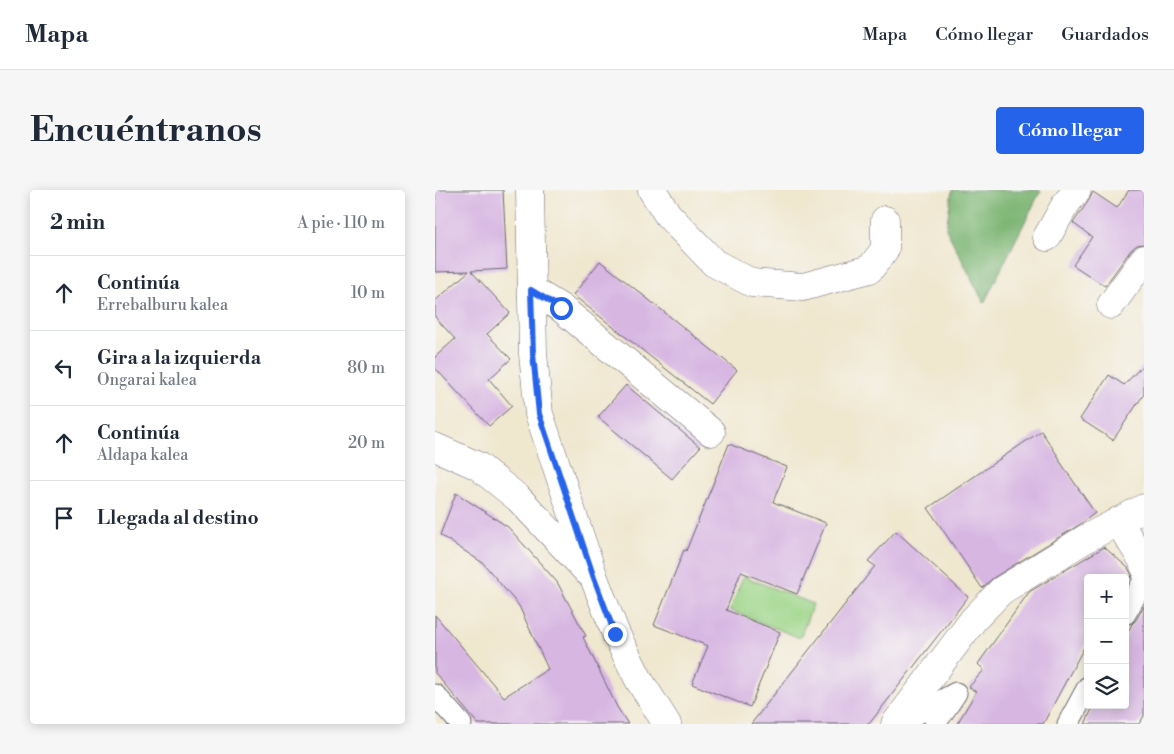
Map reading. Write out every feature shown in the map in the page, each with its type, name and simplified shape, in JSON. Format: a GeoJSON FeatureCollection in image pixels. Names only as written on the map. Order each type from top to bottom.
{"type":"FeatureCollection","features":[{"type":"Feature","properties":{"kind":"street"},"geometry":{"type":"LineString","coordinates":[[530,190],[533,354],[539,414],[594,578],[615,634],[639,680],[667,724]]}},
{"type":"Feature","properties":{"kind":"street"},"geometry":{"type":"LineString","coordinates":[[652,190],[668,215],[714,263],[752,283],[803,287],[870,269],[885,249],[885,220]]}},
{"type":"Feature","properties":{"kind":"street"},"geometry":{"type":"LineString","coordinates":[[1047,237],[1065,206],[1077,190]]}},
{"type":"Feature","properties":{"kind":"street"},"geometry":{"type":"LineString","coordinates":[[1111,305],[1144,259]]}},
{"type":"Feature","properties":{"kind":"street"},"geometry":{"type":"LineString","coordinates":[[531,290],[561,308],[711,432]]}},
{"type":"Feature","properties":{"kind":"street"},"geometry":{"type":"LineString","coordinates":[[435,447],[478,466],[512,493],[594,578]]}},
{"type":"Feature","properties":{"kind":"street"},"geometry":{"type":"LineString","coordinates":[[896,724],[974,619],[1001,592],[1085,539],[1144,508]]}},
{"type":"Feature","properties":{"kind":"street"},"geometry":{"type":"LineString","coordinates":[[1118,522],[1143,561],[1144,566]]}},
{"type":"Feature","properties":{"kind":"street"},"geometry":{"type":"LineString","coordinates":[[1129,607],[1144,577]]}},
{"type":"Feature","properties":{"kind":"street"},"geometry":{"type":"LineString","coordinates":[[896,724],[956,693],[935,724]]}},
{"type":"Feature","properties":{"kind":"street"},"geometry":{"type":"LineString","coordinates":[[1068,724],[1084,694]]}},
{"type":"Feature","properties":{"kind":"street"},"geometry":{"type":"LineString","coordinates":[[435,695],[461,724]]}},
{"type":"Feature","properties":{"kind":"green space"},"geometry":{"type":"Polygon","coordinates":[[[952,190],[1041,190],[984,303],[946,229],[952,190]]]}},
{"type":"Feature","properties":{"kind":"green space"},"geometry":{"type":"Polygon","coordinates":[[[743,576],[813,604],[800,638],[730,610],[743,576]]]}},
{"type":"Feature","properties":{"kind":"building"},"geometry":{"type":"Polygon","coordinates":[[[435,190],[503,190],[507,269],[471,271],[510,313],[487,334],[511,359],[489,379],[512,406],[489,426],[435,368],[435,357],[455,339],[435,317],[435,301],[469,271],[435,272],[435,190]]]}},
{"type":"Feature","properties":{"kind":"building"},"geometry":{"type":"Polygon","coordinates":[[[1129,190],[1144,190],[1144,244],[1137,245],[1131,250],[1105,286],[1073,265],[1092,237],[1073,223],[1093,192],[1117,208],[1129,190]]]}},
{"type":"Feature","properties":{"kind":"building"},"geometry":{"type":"Polygon","coordinates":[[[600,261],[737,370],[710,404],[573,295],[600,261]]]}},
{"type":"Feature","properties":{"kind":"building"},"geometry":{"type":"Polygon","coordinates":[[[1144,364],[1144,394],[1113,440],[1080,419],[1109,375],[1124,385],[1144,364]]]}},
{"type":"Feature","properties":{"kind":"building"},"geometry":{"type":"Polygon","coordinates":[[[626,385],[700,447],[672,479],[598,417],[626,385]]]}},
{"type":"Feature","properties":{"kind":"building"},"geometry":{"type":"Polygon","coordinates":[[[1041,431],[1095,513],[1079,525],[993,578],[982,588],[928,508],[1041,431]]]}},
{"type":"Feature","properties":{"kind":"building"},"geometry":{"type":"Polygon","coordinates":[[[729,444],[787,467],[773,502],[826,523],[797,594],[741,572],[726,610],[780,632],[750,707],[692,684],[708,646],[654,625],[729,444]]]}},
{"type":"Feature","properties":{"kind":"building"},"geometry":{"type":"Polygon","coordinates":[[[456,493],[508,527],[557,582],[586,636],[583,637],[617,707],[628,724],[478,724],[435,673],[435,615],[504,697],[548,669],[519,606],[483,563],[440,535],[456,493]]]}},
{"type":"Feature","properties":{"kind":"building"},"geometry":{"type":"Polygon","coordinates":[[[896,531],[968,597],[869,724],[751,724],[875,566],[868,561],[896,531]]]}},
{"type":"Feature","properties":{"kind":"building"},"geometry":{"type":"Polygon","coordinates":[[[1104,547],[1128,568],[1132,575],[1129,578],[1129,574],[1084,574],[1084,647],[1043,724],[957,724],[976,692],[969,687],[984,670],[978,664],[1029,592],[1104,547]]]}},
{"type":"Feature","properties":{"kind":"building"},"geometry":{"type":"Polygon","coordinates":[[[1144,606],[1144,716],[1139,724],[1085,724],[1092,709],[1129,709],[1129,630],[1144,606]]]}},
{"type":"Feature","properties":{"kind":"route"},"geometry":{"type":"LineString","coordinates":[[561,308],[531,290],[533,354],[539,414],[594,578],[615,634]]}}]}
